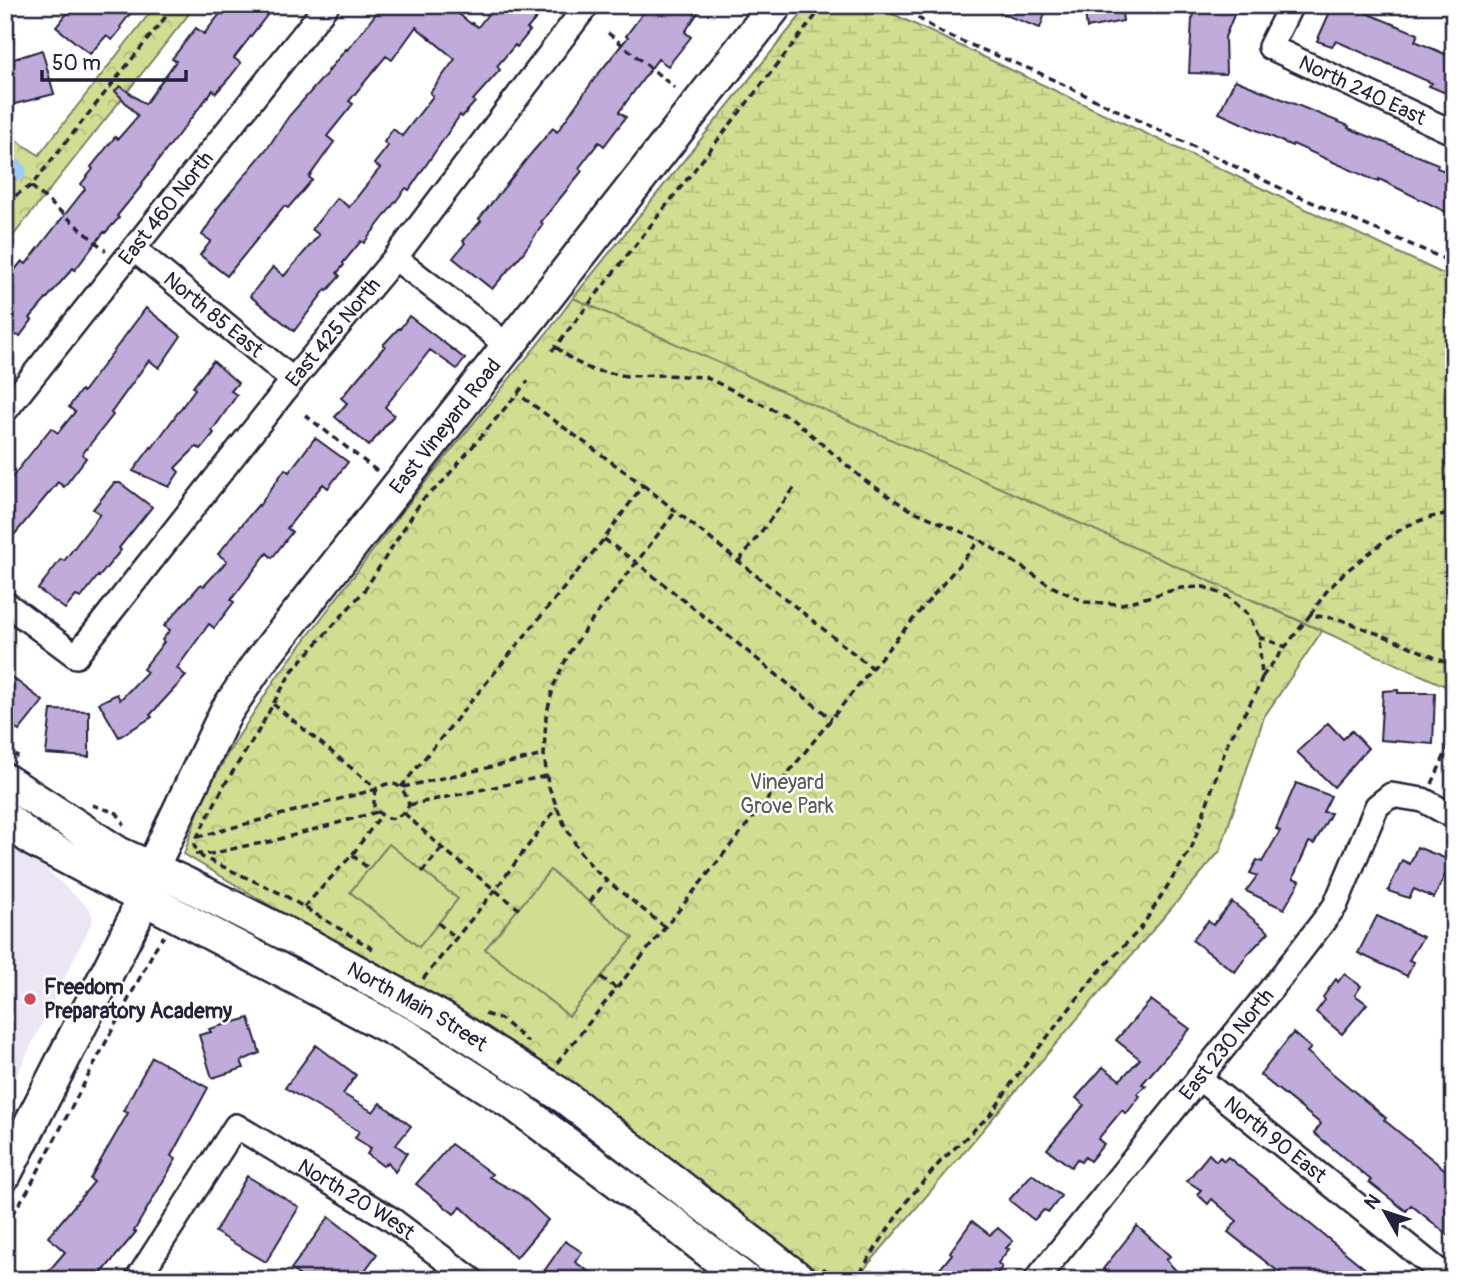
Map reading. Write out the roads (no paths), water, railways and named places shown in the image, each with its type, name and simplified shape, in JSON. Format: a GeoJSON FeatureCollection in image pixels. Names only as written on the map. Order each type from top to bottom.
{"type":"FeatureCollection","features":[{"type":"Feature","properties":{"kind":"main road","name":"East Vineyard Road"},"geometry":{"type":"LineString","coordinates":[[5,1174],[134,920],[146,883],[226,712],[256,667],[776,5]]}},
{"type":"Feature","properties":{"kind":"main road","name":"North Main Street"},"geometry":{"type":"LineString","coordinates":[[5,779],[118,853],[146,883],[408,1037],[504,1098],[745,1280]]}},
{"type":"Feature","properties":{"kind":"main road"},"geometry":{"type":"LineString","coordinates":[[5,818],[33,839],[146,883]]}},
{"type":"Feature","properties":{"kind":"main road","name":"North Main Street"},"geometry":{"type":"LineString","coordinates":[[146,883],[184,883],[310,946],[443,1019],[566,1098],[800,1280]]}},
{"type":"Feature","properties":{"kind":"street","name":"East 460 North"},"geometry":{"type":"LineString","coordinates":[[5,411],[327,5]]}},
{"type":"Feature","properties":{"kind":"street","name":"East 425 North"},"geometry":{"type":"LineString","coordinates":[[5,603],[76,656],[293,380],[395,258],[587,5]]}},
{"type":"Feature","properties":{"kind":"street","name":"North 240 East"},"geometry":{"type":"LineString","coordinates":[[1290,5],[1270,47],[1454,133]]}},
{"type":"Feature","properties":{"kind":"street","name":"North 85 East"},"geometry":{"type":"LineString","coordinates":[[134,249],[293,380]]}},
{"type":"Feature","properties":{"kind":"street"},"geometry":{"type":"LineString","coordinates":[[395,258],[491,332],[506,347]]}},
{"type":"Feature","properties":{"kind":"street","name":"East 230 North"},"geometry":{"type":"LineString","coordinates":[[1043,1278],[1335,906],[1377,806],[1391,795],[1423,800],[1454,817]]}},
{"type":"Feature","properties":{"kind":"street","name":"North 90 East"},"geometry":{"type":"LineString","coordinates":[[1199,1078],[1450,1280]]}},
{"type":"Feature","properties":{"kind":"street","name":"North 20 West"},"geometry":{"type":"LineString","coordinates":[[137,1280],[236,1126],[391,1219],[472,1280]]}},
{"type":"Feature","properties":{"kind":"waterway"},"geometry":{"type":"LineString","coordinates":[[5,163],[16,171]]}},
{"type":"Feature","properties":{"kind":"place","name":"Freedom Preparatory Academy"},"geometry":{"type":"Point","coordinates":[30,999]}},
{"type":"Feature","properties":{"kind":"park label","name":"Vineyard Grove Park"},"geometry":{"type":"Point","coordinates":[787,794]}}]}
